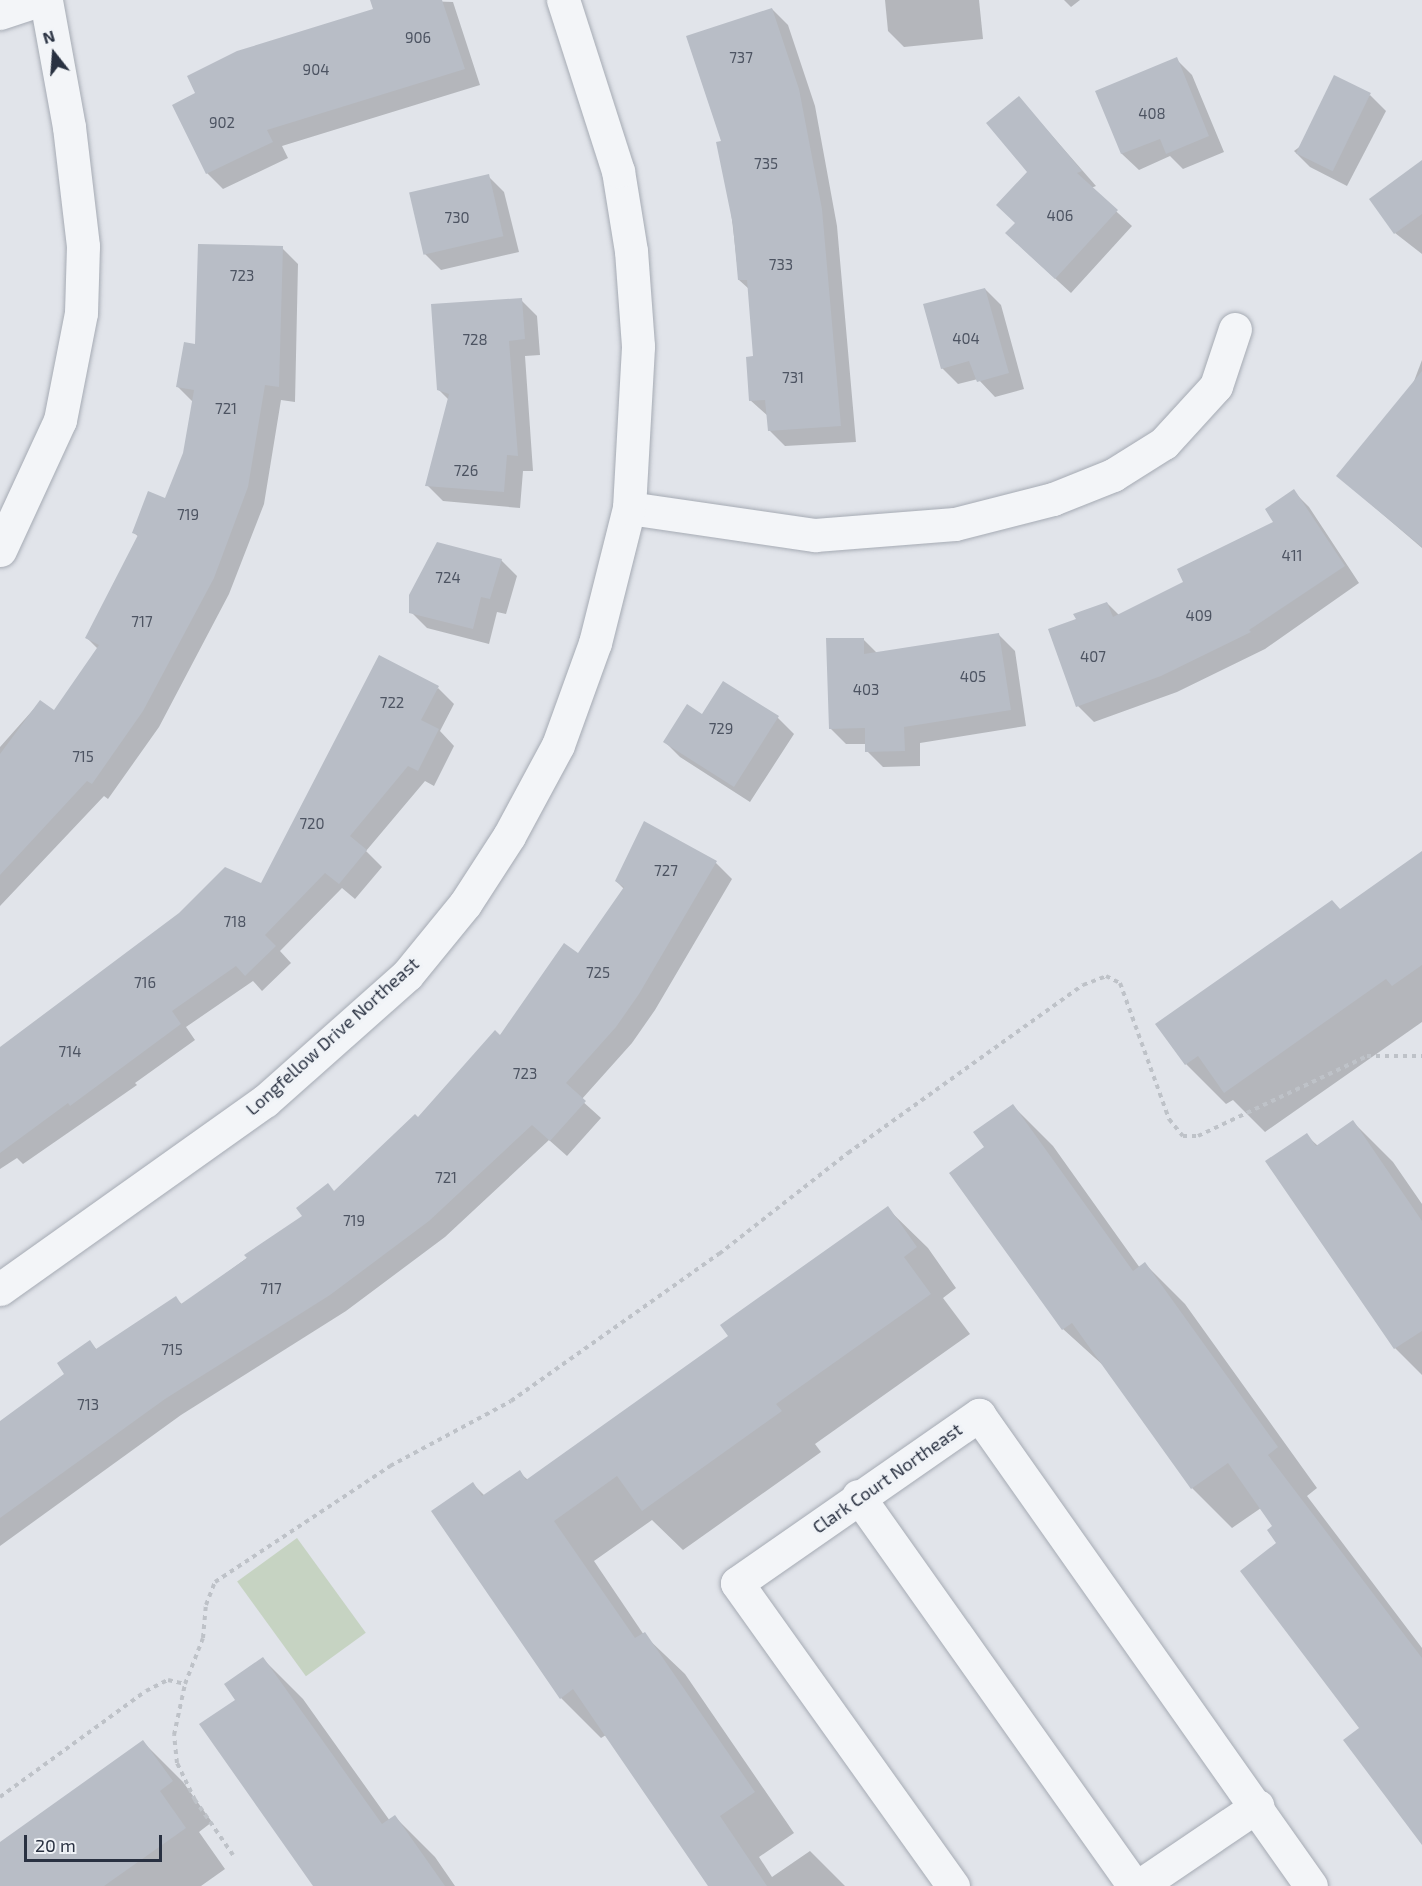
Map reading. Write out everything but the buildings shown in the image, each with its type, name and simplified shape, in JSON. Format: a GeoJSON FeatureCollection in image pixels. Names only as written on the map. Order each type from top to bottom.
{"type":"FeatureCollection","features":[{"type":"Feature","properties":{"kind":"street"},"geometry":{"type":"LineString","coordinates":[[0,13],[39,0]]}},
{"type":"Feature","properties":{"kind":"street"},"geometry":{"type":"LineString","coordinates":[[0,550],[60,420],[81,313],[84,246],[69,127],[46,0]]}},
{"type":"Feature","properties":{"kind":"street","name":"Longfellow Drive Northeast"},"geometry":{"type":"LineString","coordinates":[[0,1289],[265,1101],[407,975],[465,904],[509,836],[558,745],[595,644],[629,508],[638,346],[631,251],[618,171],[563,0]]}},
{"type":"Feature","properties":{"kind":"street"},"geometry":{"type":"LineString","coordinates":[[629,508],[814,536],[955,524],[1053,499],[1113,476],[1164,443],[1216,386],[1235,329]]}},
{"type":"Feature","properties":{"kind":"street","name":"Clark Court Northeast"},"geometry":{"type":"LineString","coordinates":[[953,1886],[737,1583],[858,1496],[979,1414],[1257,1806],[1311,1886]]}},
{"type":"Feature","properties":{"kind":"street"},"geometry":{"type":"LineString","coordinates":[[858,1496],[1134,1886]]}},
{"type":"Feature","properties":{"kind":"street"},"geometry":{"type":"LineString","coordinates":[[1139,1886],[1257,1806]]}},
{"type":"Feature","properties":{"kind":"path"},"geometry":{"type":"LineString","coordinates":[[233,1855],[195,1800],[177,1763],[174,1735],[185,1684],[203,1638],[206,1605],[214,1582],[390,1466],[511,1401],[719,1254],[848,1153],[1083,985],[1106,976],[1120,983],[1169,1119],[1183,1136],[1198,1136],[1367,1056],[1422,1056]]}},
{"type":"Feature","properties":{"kind":"path"},"geometry":{"type":"LineString","coordinates":[[0,1797],[146,1691],[168,1680],[185,1684]]}},
{"type":"Feature","properties":{"kind":"green space"},"geometry":{"type":"Polygon","coordinates":[[[297,1538],[366,1633],[306,1676],[237,1581],[297,1538]]]}}]}
